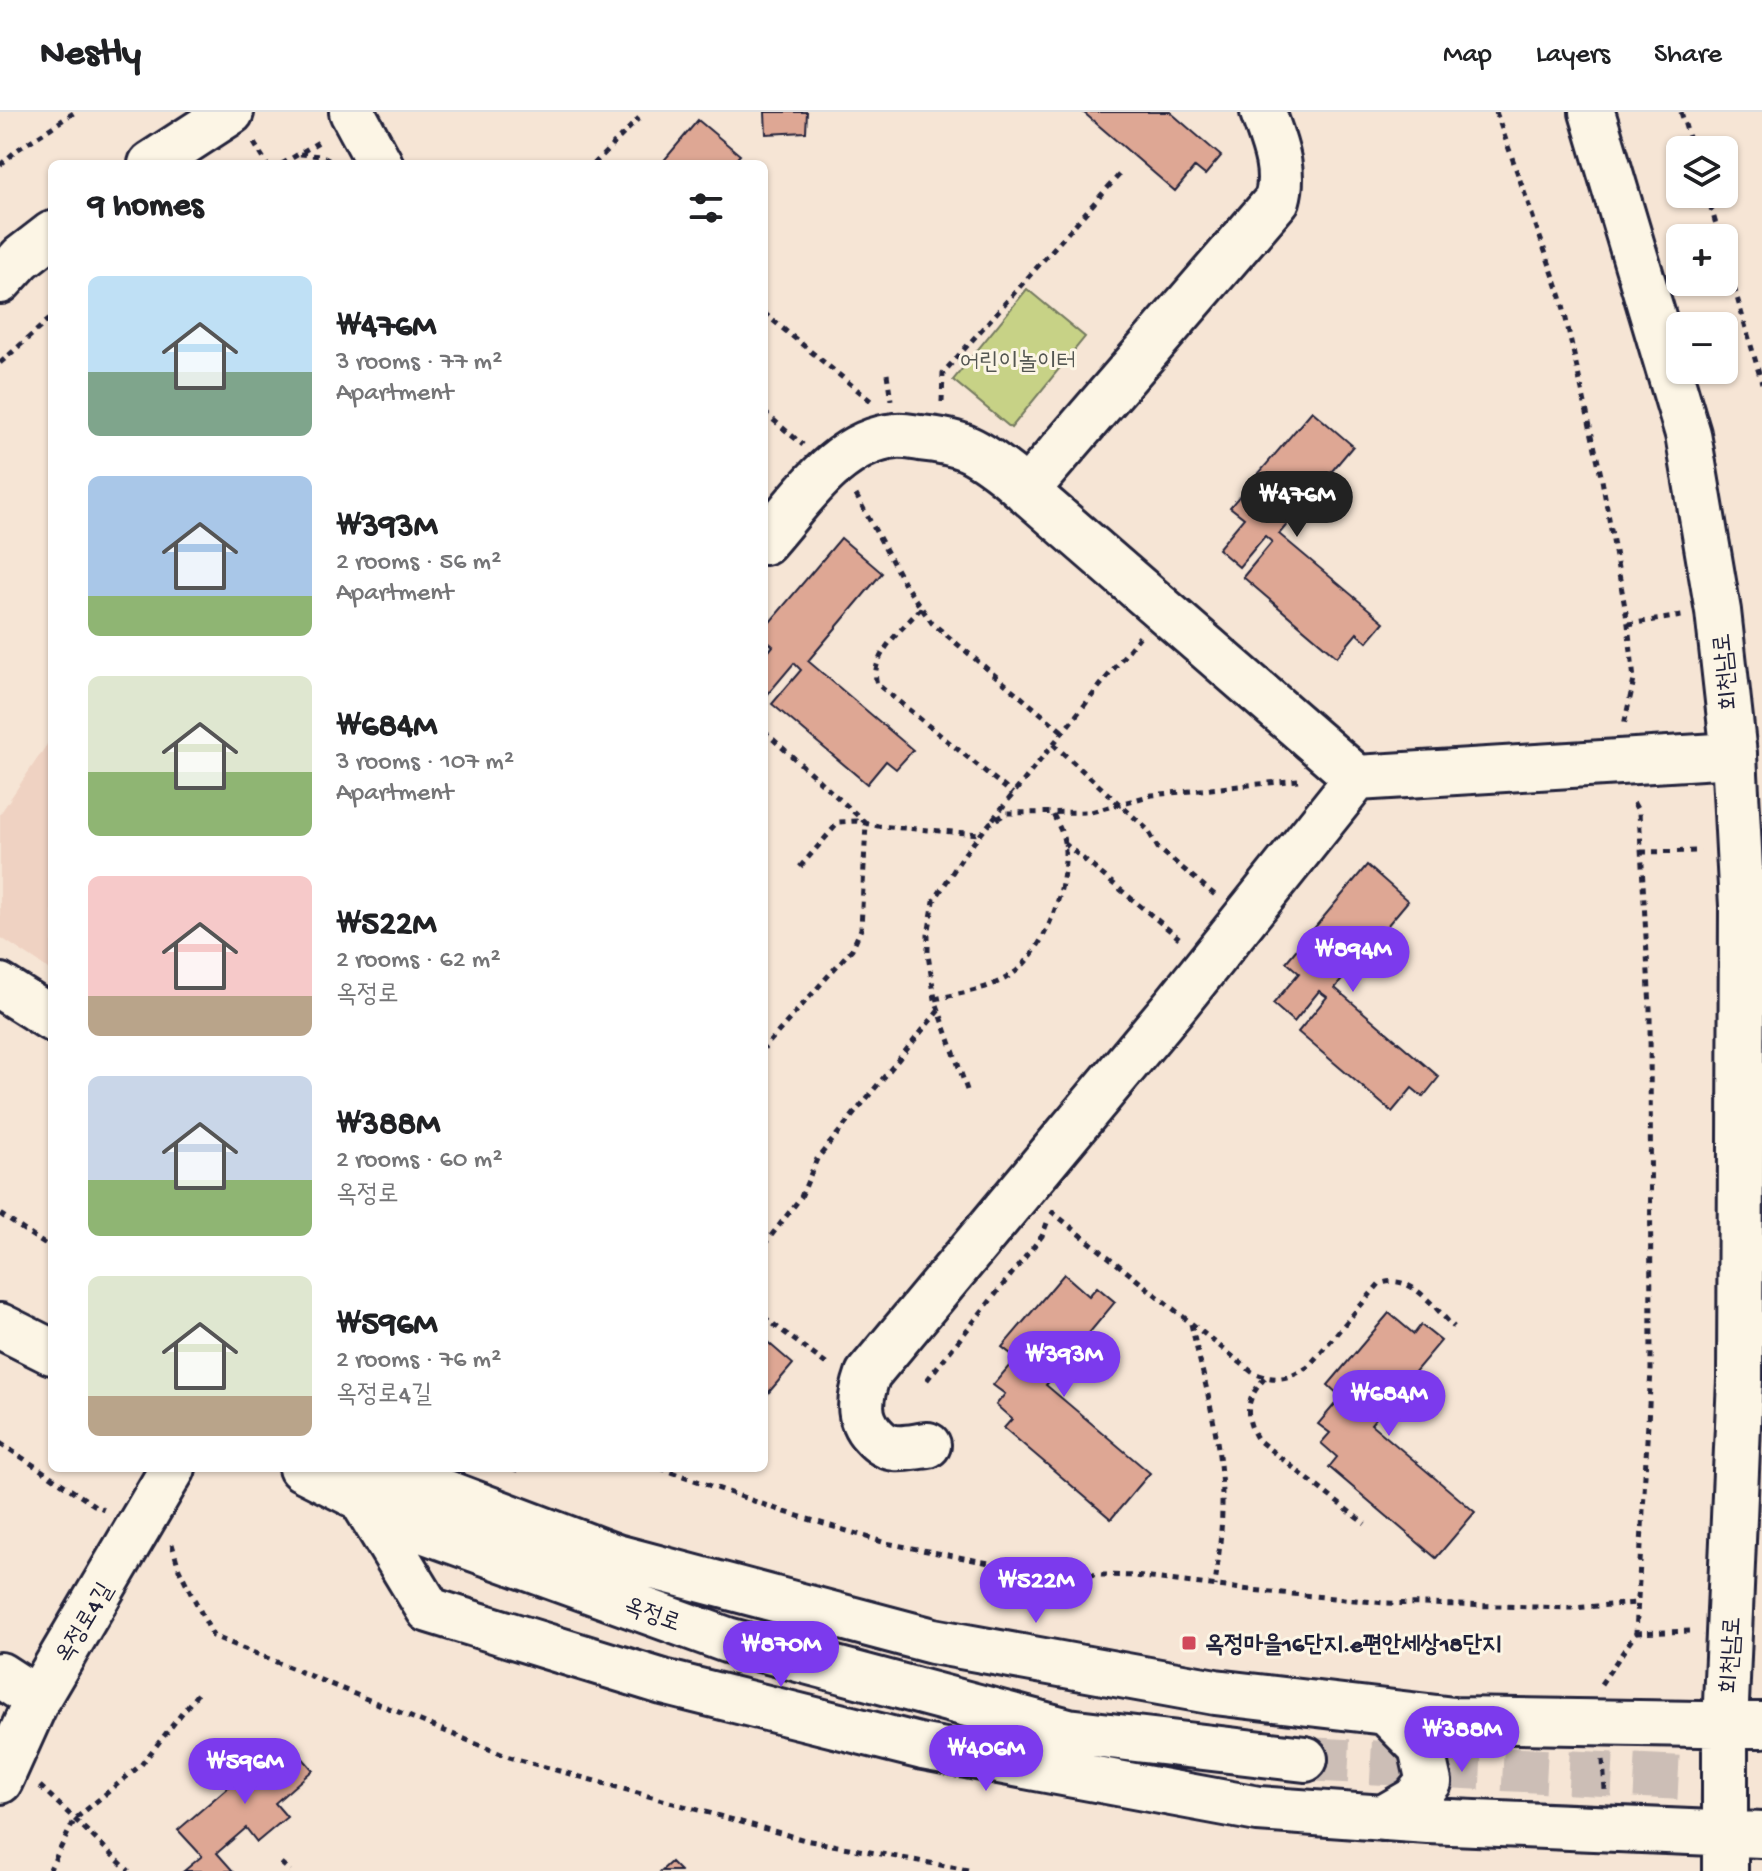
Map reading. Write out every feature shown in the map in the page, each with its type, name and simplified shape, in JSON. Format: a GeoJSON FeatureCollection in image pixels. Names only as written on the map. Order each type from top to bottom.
{"type":"FeatureCollection","features":[{"type":"Feature","properties":{"kind":"main road"},"geometry":{"type":"LineString","coordinates":[[157,160],[231,112]]}},
{"type":"Feature","properties":{"kind":"main road"},"geometry":{"type":"LineString","coordinates":[[352,112],[378,160]]}},
{"type":"Feature","properties":{"kind":"main road"},"geometry":{"type":"LineString","coordinates":[[1026,491],[1277,200],[1281,170],[1263,112]]}},
{"type":"Feature","properties":{"kind":"main road","name":"회천남로"},"geometry":{"type":"LineString","coordinates":[[1592,112],[1688,434],[1718,611],[1734,755],[1742,906],[1740,1364],[1744,1725],[1737,1847]]}},
{"type":"Feature","properties":{"kind":"main road"},"geometry":{"type":"LineString","coordinates":[[0,281],[21,258],[48,237]]}},
{"type":"Feature","properties":{"kind":"main road"},"geometry":{"type":"LineString","coordinates":[[768,538],[830,468],[863,444],[896,436],[956,442],[978,452],[1026,491],[1357,778],[1734,755]]}},
{"type":"Feature","properties":{"kind":"main road"},"geometry":{"type":"LineString","coordinates":[[928,1445],[891,1448],[877,1440],[866,1428],[860,1413],[861,1393],[868,1374],[1177,1003],[1357,778]]}},
{"type":"Feature","properties":{"kind":"main road"},"geometry":{"type":"LineString","coordinates":[[0,986],[48,1016]]}},
{"type":"Feature","properties":{"kind":"main road"},"geometry":{"type":"LineString","coordinates":[[0,1326],[48,1350]]}},
{"type":"Feature","properties":{"kind":"main road","name":"옥정로4길"},"geometry":{"type":"LineString","coordinates":[[20,1783],[37,1699],[171,1472]]}},
{"type":"Feature","properties":{"kind":"main road","name":"옥정로"},"geometry":{"type":"LineString","coordinates":[[317,1472],[362,1483],[428,1532],[727,1640],[1068,1731],[1305,1759]]}},
{"type":"Feature","properties":{"kind":"main road"},"geometry":{"type":"LineString","coordinates":[[1737,1847],[1607,1829],[1258,1809],[923,1747],[663,1682],[429,1610],[362,1483],[407,1478],[616,1557],[933,1641],[1215,1692],[1454,1720],[1744,1725]]}},
{"type":"Feature","properties":{"kind":"main road"},"geometry":{"type":"LineString","coordinates":[[0,1675],[37,1699]]}},
{"type":"Feature","properties":{"kind":"main road"},"geometry":{"type":"LineString","coordinates":[[1383,1818],[1414,1800],[1429,1782],[1421,1747],[1387,1713]]}},
{"type":"Feature","properties":{"kind":"path"},"geometry":{"type":"LineString","coordinates":[[0,165],[17,150],[75,112]]}},
{"type":"Feature","properties":{"kind":"path"},"geometry":{"type":"LineString","coordinates":[[1496,112],[1561,297],[1602,480],[1628,624],[1634,680],[1622,735]]}},
{"type":"Feature","properties":{"kind":"path"},"geometry":{"type":"LineString","coordinates":[[1681,112],[1689,136]]}},
{"type":"Feature","properties":{"kind":"path"},"geometry":{"type":"LineString","coordinates":[[598,160],[639,118]]}},
{"type":"Feature","properties":{"kind":"path"},"geometry":{"type":"LineString","coordinates":[[299,153],[328,160]]}},
{"type":"Feature","properties":{"kind":"path"},"geometry":{"type":"LineString","coordinates":[[947,413],[943,405],[943,373],[1119,175]]}},
{"type":"Feature","properties":{"kind":"path"},"geometry":{"type":"LineString","coordinates":[[1737,296],[1762,383]]}},
{"type":"Feature","properties":{"kind":"path"},"geometry":{"type":"LineString","coordinates":[[768,316],[873,403]]}},
{"type":"Feature","properties":{"kind":"path"},"geometry":{"type":"LineString","coordinates":[[0,363],[48,321]]}},
{"type":"Feature","properties":{"kind":"path"},"geometry":{"type":"LineString","coordinates":[[768,415],[812,452]]}},
{"type":"Feature","properties":{"kind":"path"},"geometry":{"type":"LineString","coordinates":[[850,483],[932,623],[1063,732]]}},
{"type":"Feature","properties":{"kind":"path"},"geometry":{"type":"LineString","coordinates":[[921,608],[878,659],[874,674],[877,684],[1013,794]]}},
{"type":"Feature","properties":{"kind":"path"},"geometry":{"type":"LineString","coordinates":[[967,1090],[935,999],[928,955],[934,901],[980,834],[1148,626]]}},
{"type":"Feature","properties":{"kind":"path"},"geometry":{"type":"LineString","coordinates":[[768,735],[866,823]]}},
{"type":"Feature","properties":{"kind":"path"},"geometry":{"type":"LineString","coordinates":[[1053,744],[1152,835],[1158,848],[1216,896]]}},
{"type":"Feature","properties":{"kind":"path"},"geometry":{"type":"LineString","coordinates":[[990,823],[1007,813],[1091,812],[1152,795],[1303,779]]}},
{"type":"Feature","properties":{"kind":"path"},"geometry":{"type":"LineString","coordinates":[[1607,1829],[1597,1690],[1636,1633],[1651,1370],[1650,1008],[1639,812],[1624,789]]}},
{"type":"Feature","properties":{"kind":"path"},"geometry":{"type":"LineString","coordinates":[[935,999],[992,986],[1014,973],[1031,955],[1057,907],[1063,842],[1053,814]]}},
{"type":"Feature","properties":{"kind":"path"},"geometry":{"type":"LineString","coordinates":[[800,867],[839,822],[980,834]]}},
{"type":"Feature","properties":{"kind":"path"},"geometry":{"type":"LineString","coordinates":[[768,1044],[852,949],[857,939],[861,929],[866,823]]}},
{"type":"Feature","properties":{"kind":"path"},"geometry":{"type":"LineString","coordinates":[[1063,842],[1181,940]]}},
{"type":"Feature","properties":{"kind":"path"},"geometry":{"type":"LineString","coordinates":[[768,1240],[801,1197],[817,1159],[939,1009]]}},
{"type":"Feature","properties":{"kind":"path"},"geometry":{"type":"LineString","coordinates":[[927,1380],[1042,1236],[1048,1222],[1048,1208],[1252,1372],[1265,1378],[1282,1380],[1308,1367],[1379,1284],[1388,1281],[1410,1284],[1454,1327]]}},
{"type":"Feature","properties":{"kind":"path"},"geometry":{"type":"LineString","coordinates":[[0,1214],[48,1246]]}},
{"type":"Feature","properties":{"kind":"path"},"geometry":{"type":"LineString","coordinates":[[768,1320],[834,1371]]}},
{"type":"Feature","properties":{"kind":"path"},"geometry":{"type":"LineString","coordinates":[[1191,1323],[1214,1420],[1221,1477],[1222,1506],[1215,1586]]}},
{"type":"Feature","properties":{"kind":"path"},"geometry":{"type":"LineString","coordinates":[[1265,1378],[1252,1391],[1248,1403],[1252,1431],[1258,1440],[1365,1524]]}},
{"type":"Feature","properties":{"kind":"path"},"geometry":{"type":"LineString","coordinates":[[0,1443],[94,1505],[115,1513]]}},
{"type":"Feature","properties":{"kind":"path"},"geometry":{"type":"LineString","coordinates":[[671,1472],[886,1543],[1041,1573],[1135,1576],[1385,1603],[1572,1608],[1636,1603]]}},
{"type":"Feature","properties":{"kind":"path"},"geometry":{"type":"LineString","coordinates":[[171,1539],[179,1569],[213,1636],[506,1756],[805,1840],[973,1871]]}},
{"type":"Feature","properties":{"kind":"path"},"geometry":{"type":"LineString","coordinates":[[49,1871],[75,1819],[141,1765],[198,1693]]}},
{"type":"Feature","properties":{"kind":"path"},"geometry":{"type":"LineString","coordinates":[[20,1783],[75,1819],[129,1871]]}},
{"type":"Feature","properties":{"kind":"path"},"geometry":{"type":"LineString","coordinates":[[281,1863],[290,1871]]}},
{"type":"Feature","properties":{"kind":"shaded area"},"geometry":{"type":"Polygon","coordinates":[[[48,743],[48,968],[0,937],[0,814],[48,743]]]}},
{"type":"Feature","properties":{"kind":"green space","name":"어린이놀이터"},"geometry":{"type":"Polygon","coordinates":[[[1027,289],[1085,337],[1011,428],[953,380],[1027,289]]]}},
{"type":"Feature","properties":{"kind":"building"},"geometry":{"type":"Polygon","coordinates":[[[765,112],[807,112],[806,132],[766,134],[765,112]]]}},
{"type":"Feature","properties":{"kind":"building"},"geometry":{"type":"Polygon","coordinates":[[[1083,112],[1170,112],[1221,156],[1205,175],[1195,167],[1175,191],[1083,112]]]}},
{"type":"Feature","properties":{"kind":"building"},"geometry":{"type":"Polygon","coordinates":[[[698,120],[740,155],[736,160],[664,160],[698,120]]]}},
{"type":"Feature","properties":{"kind":"building"},"geometry":{"type":"Polygon","coordinates":[[[1312,411],[1353,446],[1279,534],[1384,622],[1367,642],[1357,633],[1337,657],[1243,577],[1272,542],[1265,536],[1239,567],[1218,549],[1244,518],[1230,507],[1312,411]]]}},
{"type":"Feature","properties":{"kind":"building"},"geometry":{"type":"Polygon","coordinates":[[[841,538],[882,573],[808,661],[913,750],[896,769],[886,761],[867,784],[772,704],[801,670],[794,663],[768,694],[768,652],[773,646],[768,642],[768,624],[841,538]]]}},
{"type":"Feature","properties":{"kind":"building"},"geometry":{"type":"Polygon","coordinates":[[[1367,865],[1408,901],[1335,988],[1439,1077],[1423,1097],[1412,1088],[1392,1112],[1298,1032],[1327,997],[1319,991],[1294,1022],[1273,1004],[1299,973],[1286,962],[1367,865]]]}},
{"type":"Feature","properties":{"kind":"building"},"geometry":{"type":"Polygon","coordinates":[[[1064,1274],[1089,1296],[1097,1287],[1115,1302],[1046,1385],[1150,1473],[1111,1519],[1004,1428],[1012,1419],[996,1405],[1005,1394],[993,1385],[1016,1358],[1002,1347],[1064,1274]]]}},
{"type":"Feature","properties":{"kind":"building"},"geometry":{"type":"Polygon","coordinates":[[[1389,1313],[1414,1334],[1421,1325],[1441,1341],[1371,1424],[1475,1512],[1436,1558],[1329,1467],[1337,1457],[1321,1443],[1330,1433],[1318,1424],[1341,1397],[1328,1385],[1389,1313]]]}},
{"type":"Feature","properties":{"kind":"building"},"geometry":{"type":"Polygon","coordinates":[[[768,1342],[793,1364],[768,1393],[768,1342]]]}},
{"type":"Feature","properties":{"kind":"building"},"geometry":{"type":"Polygon","coordinates":[[[285,1738],[313,1770],[275,1803],[287,1817],[257,1842],[246,1828],[217,1853],[233,1871],[184,1871],[202,1856],[178,1830],[285,1738]]]}},
{"type":"Feature","properties":{"kind":"building"},"geometry":{"type":"Polygon","coordinates":[[[671,1862],[680,1871],[661,1871],[671,1862]]]}},
{"type":"Feature","properties":{"kind":"tunnel"},"geometry":{"type":"LineString","coordinates":[[1305,1759],[1762,1782]]}},
{"type":"Feature","properties":{"kind":"place","name":"옥정마을16단지.e편안세상18단지"},"geometry":{"type":"Point","coordinates":[1189,1643]}}]}
